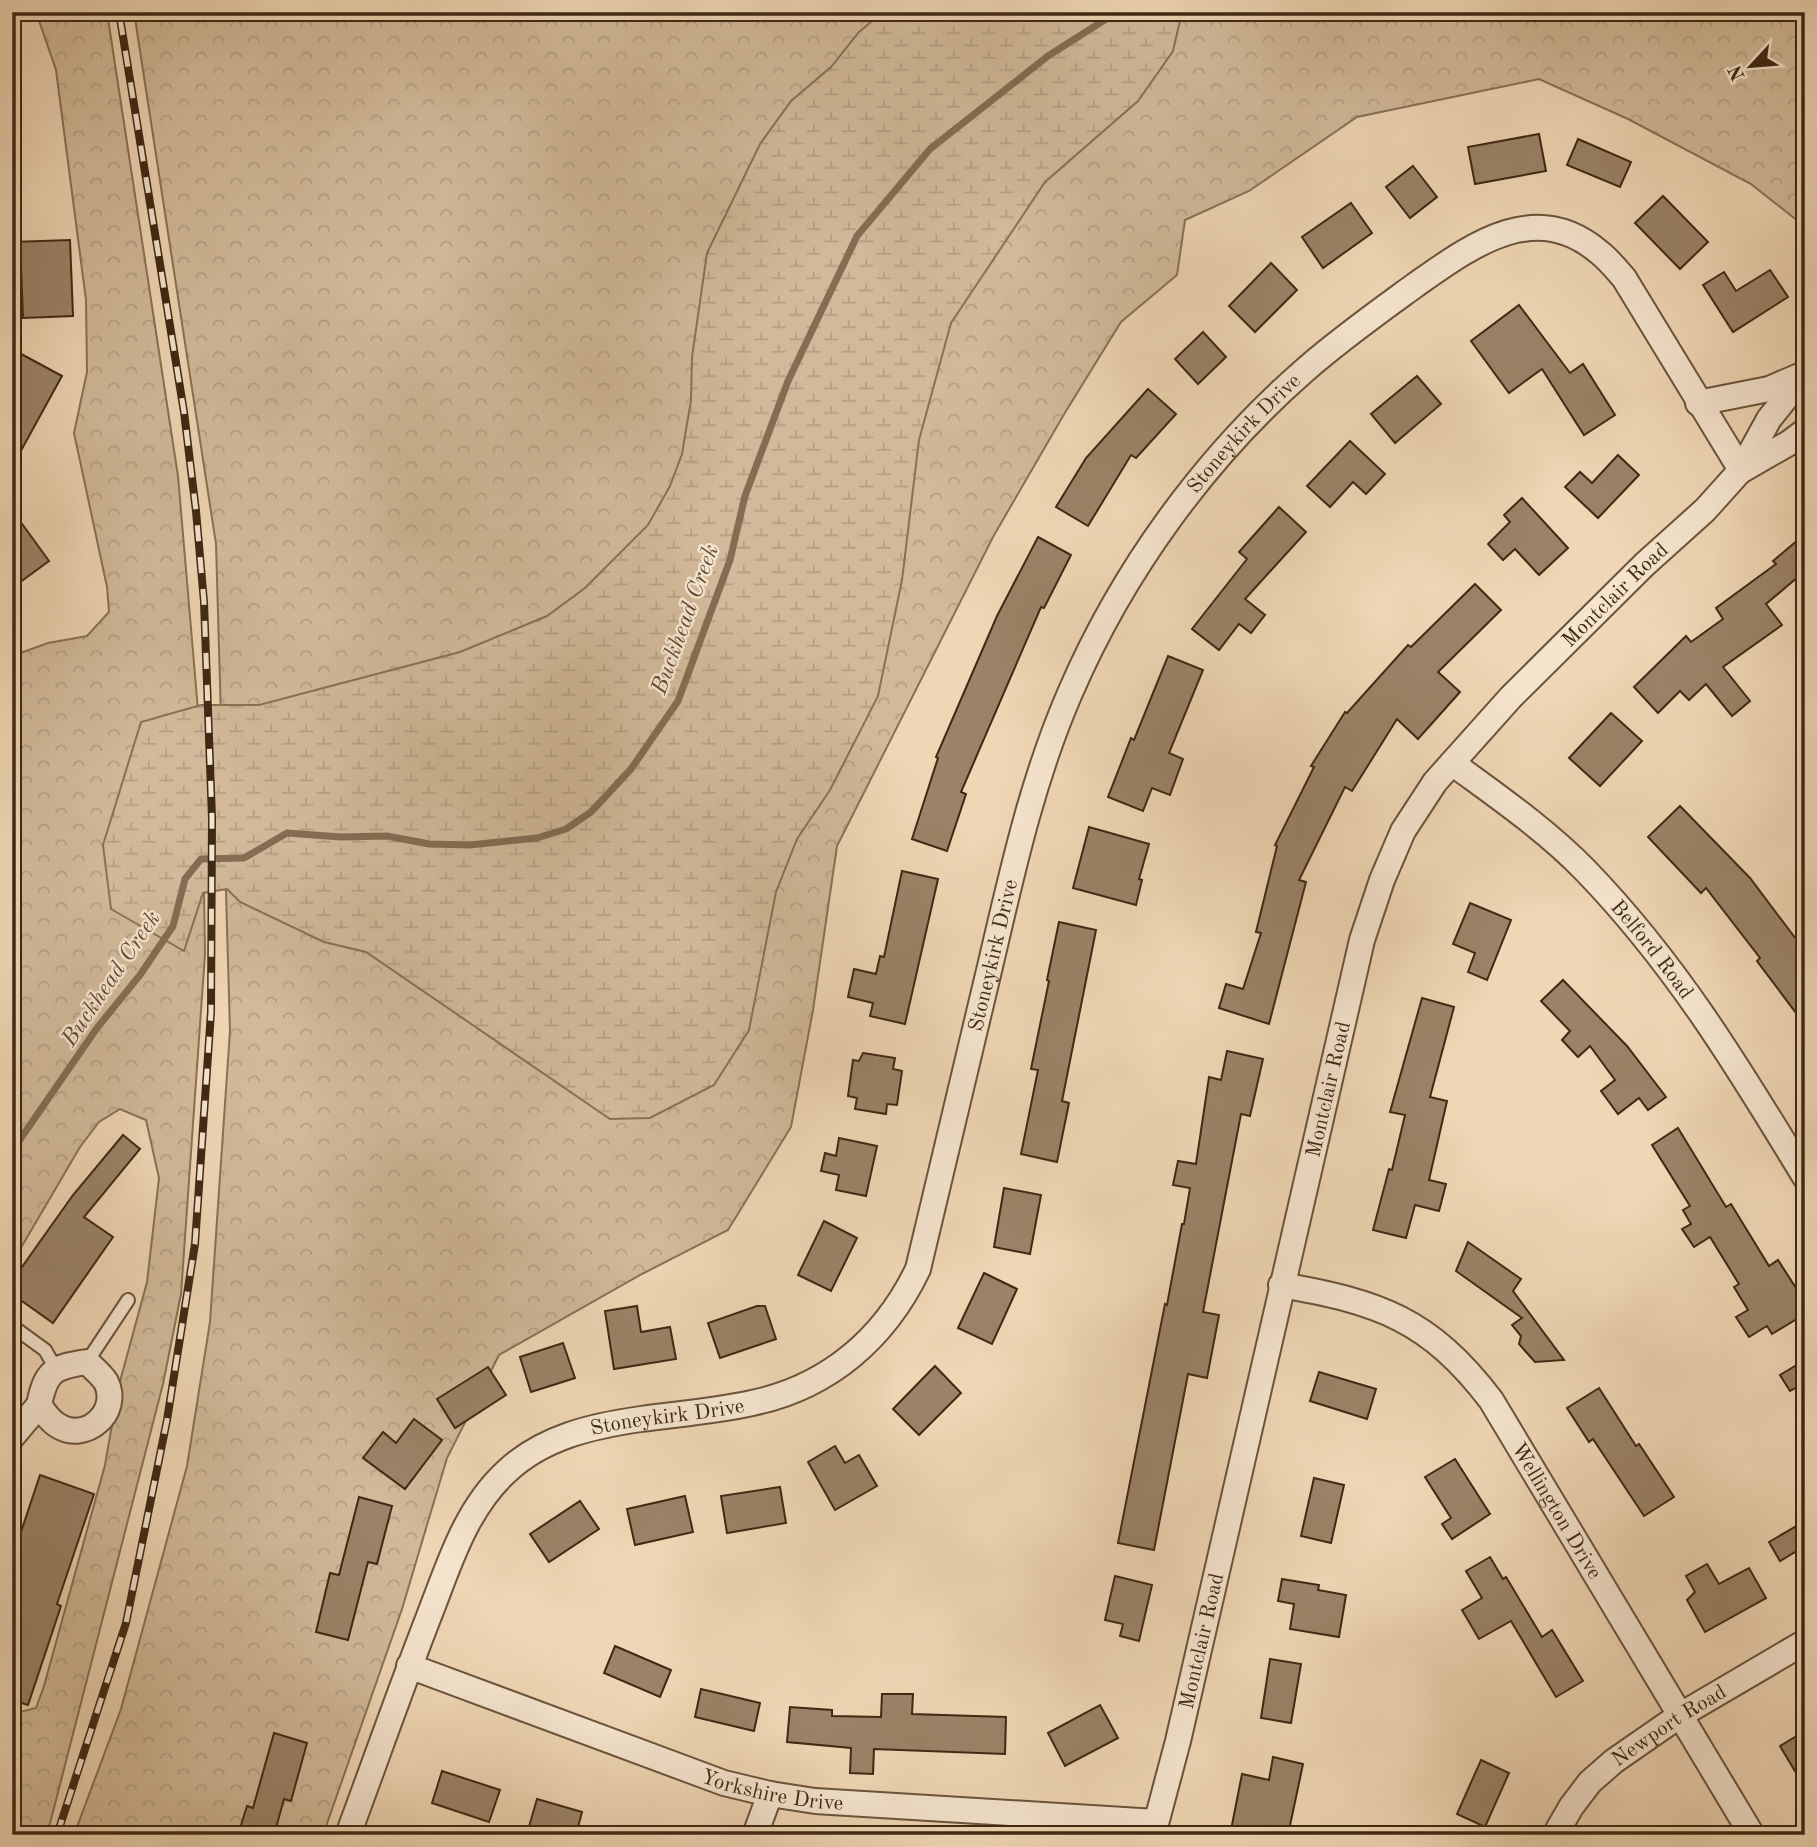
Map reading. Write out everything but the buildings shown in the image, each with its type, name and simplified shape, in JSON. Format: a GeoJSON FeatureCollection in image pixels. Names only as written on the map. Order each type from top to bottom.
{"type":"FeatureCollection","features":[{"type":"Feature","properties":{"kind":"street","name":"Stoneykirk Drive"},"geometry":{"type":"LineString","coordinates":[[348,1835],[461,1537],[475,1509],[506,1472],[531,1452],[559,1437],[589,1427],[752,1404],[792,1391],[839,1366],[864,1346],[886,1323],[904,1297],[918,1269],[1023,827],[1047,751],[1070,692],[1105,620],[1147,552],[1194,488],[1246,428],[1303,372],[1363,323],[1483,240],[1510,230],[1542,228],[1558,231],[1586,243],[1625,278],[1698,403],[1741,470]]}},
{"type":"Feature","properties":{"kind":"street"},"geometry":{"type":"LineString","coordinates":[[1698,403],[1769,389],[1805,374]]}},
{"type":"Feature","properties":{"kind":"street","name":"Montclair Road"},"geometry":{"type":"LineString","coordinates":[[1154,1828],[1178,1741],[1362,940],[1402,831],[1435,782],[1511,697],[1645,564],[1705,510],[1741,470],[1769,419],[1805,374]]}},
{"type":"Feature","properties":{"kind":"street","name":"Montclair Road"},"geometry":{"type":"LineString","coordinates":[[1741,470],[1805,431]]}},
{"type":"Feature","properties":{"kind":"street","name":"Belford Road"},"geometry":{"type":"LineString","coordinates":[[1452,764],[1537,826],[1584,869],[1637,928],[1687,990],[1731,1056],[1805,1178]]}},
{"type":"Feature","properties":{"kind":"street","name":"Wellington Drive"},"geometry":{"type":"LineString","coordinates":[[1282,1285],[1338,1295],[1397,1316],[1449,1352],[1471,1375],[1491,1401],[1752,1835]]}},
{"type":"Feature","properties":{"kind":"street"},"geometry":{"type":"LineString","coordinates":[[12,1437],[39,1405],[48,1377],[67,1364],[87,1362],[106,1382],[109,1393],[108,1404],[98,1423],[88,1428],[67,1430],[49,1419],[39,1405]]}},
{"type":"Feature","properties":{"kind":"street","name":"Newport Road"},"geometry":{"type":"LineString","coordinates":[[1555,1835],[1590,1782],[1614,1761],[1679,1716],[1805,1642]]}},
{"type":"Feature","properties":{"kind":"street","name":"Yorkshire Drive"},"geometry":{"type":"LineString","coordinates":[[410,1666],[724,1783],[770,1794],[816,1801],[1154,1828]]}},
{"type":"Feature","properties":{"kind":"street"},"geometry":{"type":"LineString","coordinates":[[755,1835],[770,1794]]}},
{"type":"Feature","properties":{"kind":"lane"},"geometry":{"type":"LineString","coordinates":[[87,1362],[128,1300]]}},
{"type":"Feature","properties":{"kind":"lane"},"geometry":{"type":"LineString","coordinates":[[12,1326],[45,1350],[56,1369]]}},
{"type":"Feature","properties":{"kind":"green space"},"geometry":{"type":"Polygon","coordinates":[[[36,12],[107,12],[178,476],[202,757],[205,954],[181,1294],[163,1384],[47,1835],[12,1835],[12,1714],[36,1708],[105,1465],[119,1385],[147,1282],[159,1178],[146,1120],[120,1109],[99,1122],[80,1147],[12,1263],[12,656],[48,643],[87,636],[109,612],[107,587],[74,433],[87,372],[86,300],[56,70],[36,12]]]}},
{"type":"Feature","properties":{"kind":"green space"},"geometry":{"type":"Polygon","coordinates":[[[134,12],[1805,12],[1805,223],[1794,218],[1751,184],[1628,119],[1539,79],[1357,117],[1249,191],[1185,220],[1177,275],[1121,322],[1063,416],[993,537],[837,846],[813,1010],[791,1127],[728,1230],[642,1274],[499,1355],[447,1458],[402,1609],[323,1835],[74,1835],[121,1709],[187,1466],[210,1322],[230,1031],[216,544],[134,12]]]}},
{"type":"Feature","properties":{"kind":"green space"},"geometry":{"type":"Polygon","coordinates":[[[883,12],[1182,12],[1173,51],[1138,101],[1045,182],[951,323],[919,440],[902,580],[878,696],[830,790],[797,839],[776,892],[749,1030],[714,1085],[650,1118],[610,1119],[366,952],[324,942],[240,902],[227,889],[203,893],[184,951],[111,909],[103,845],[141,722],[201,705],[259,705],[460,652],[547,616],[585,588],[648,525],[670,486],[682,454],[691,400],[692,357],[707,253],[760,144],[791,101],[831,67],[859,32],[883,12]]]}},
{"type":"Feature","properties":{"kind":"waterway","name":"Buckhead Creek"},"geometry":{"type":"LineString","coordinates":[[12,1151],[97,1028],[140,975],[173,926],[185,879],[201,859],[244,858],[287,833],[341,837],[387,836],[429,844],[470,845],[537,838],[566,829],[591,812],[631,769],[678,701],[730,560],[745,496],[788,381],[857,236],[930,149],[1048,56],[1117,12]]}},
{"type":"Feature","properties":{"kind":"railway"},"geometry":{"type":"LineString","coordinates":[[57,1835],[126,1623],[167,1420],[195,1244],[211,1012],[212,818],[204,602],[196,511],[184,412],[119,12]]}}]}
